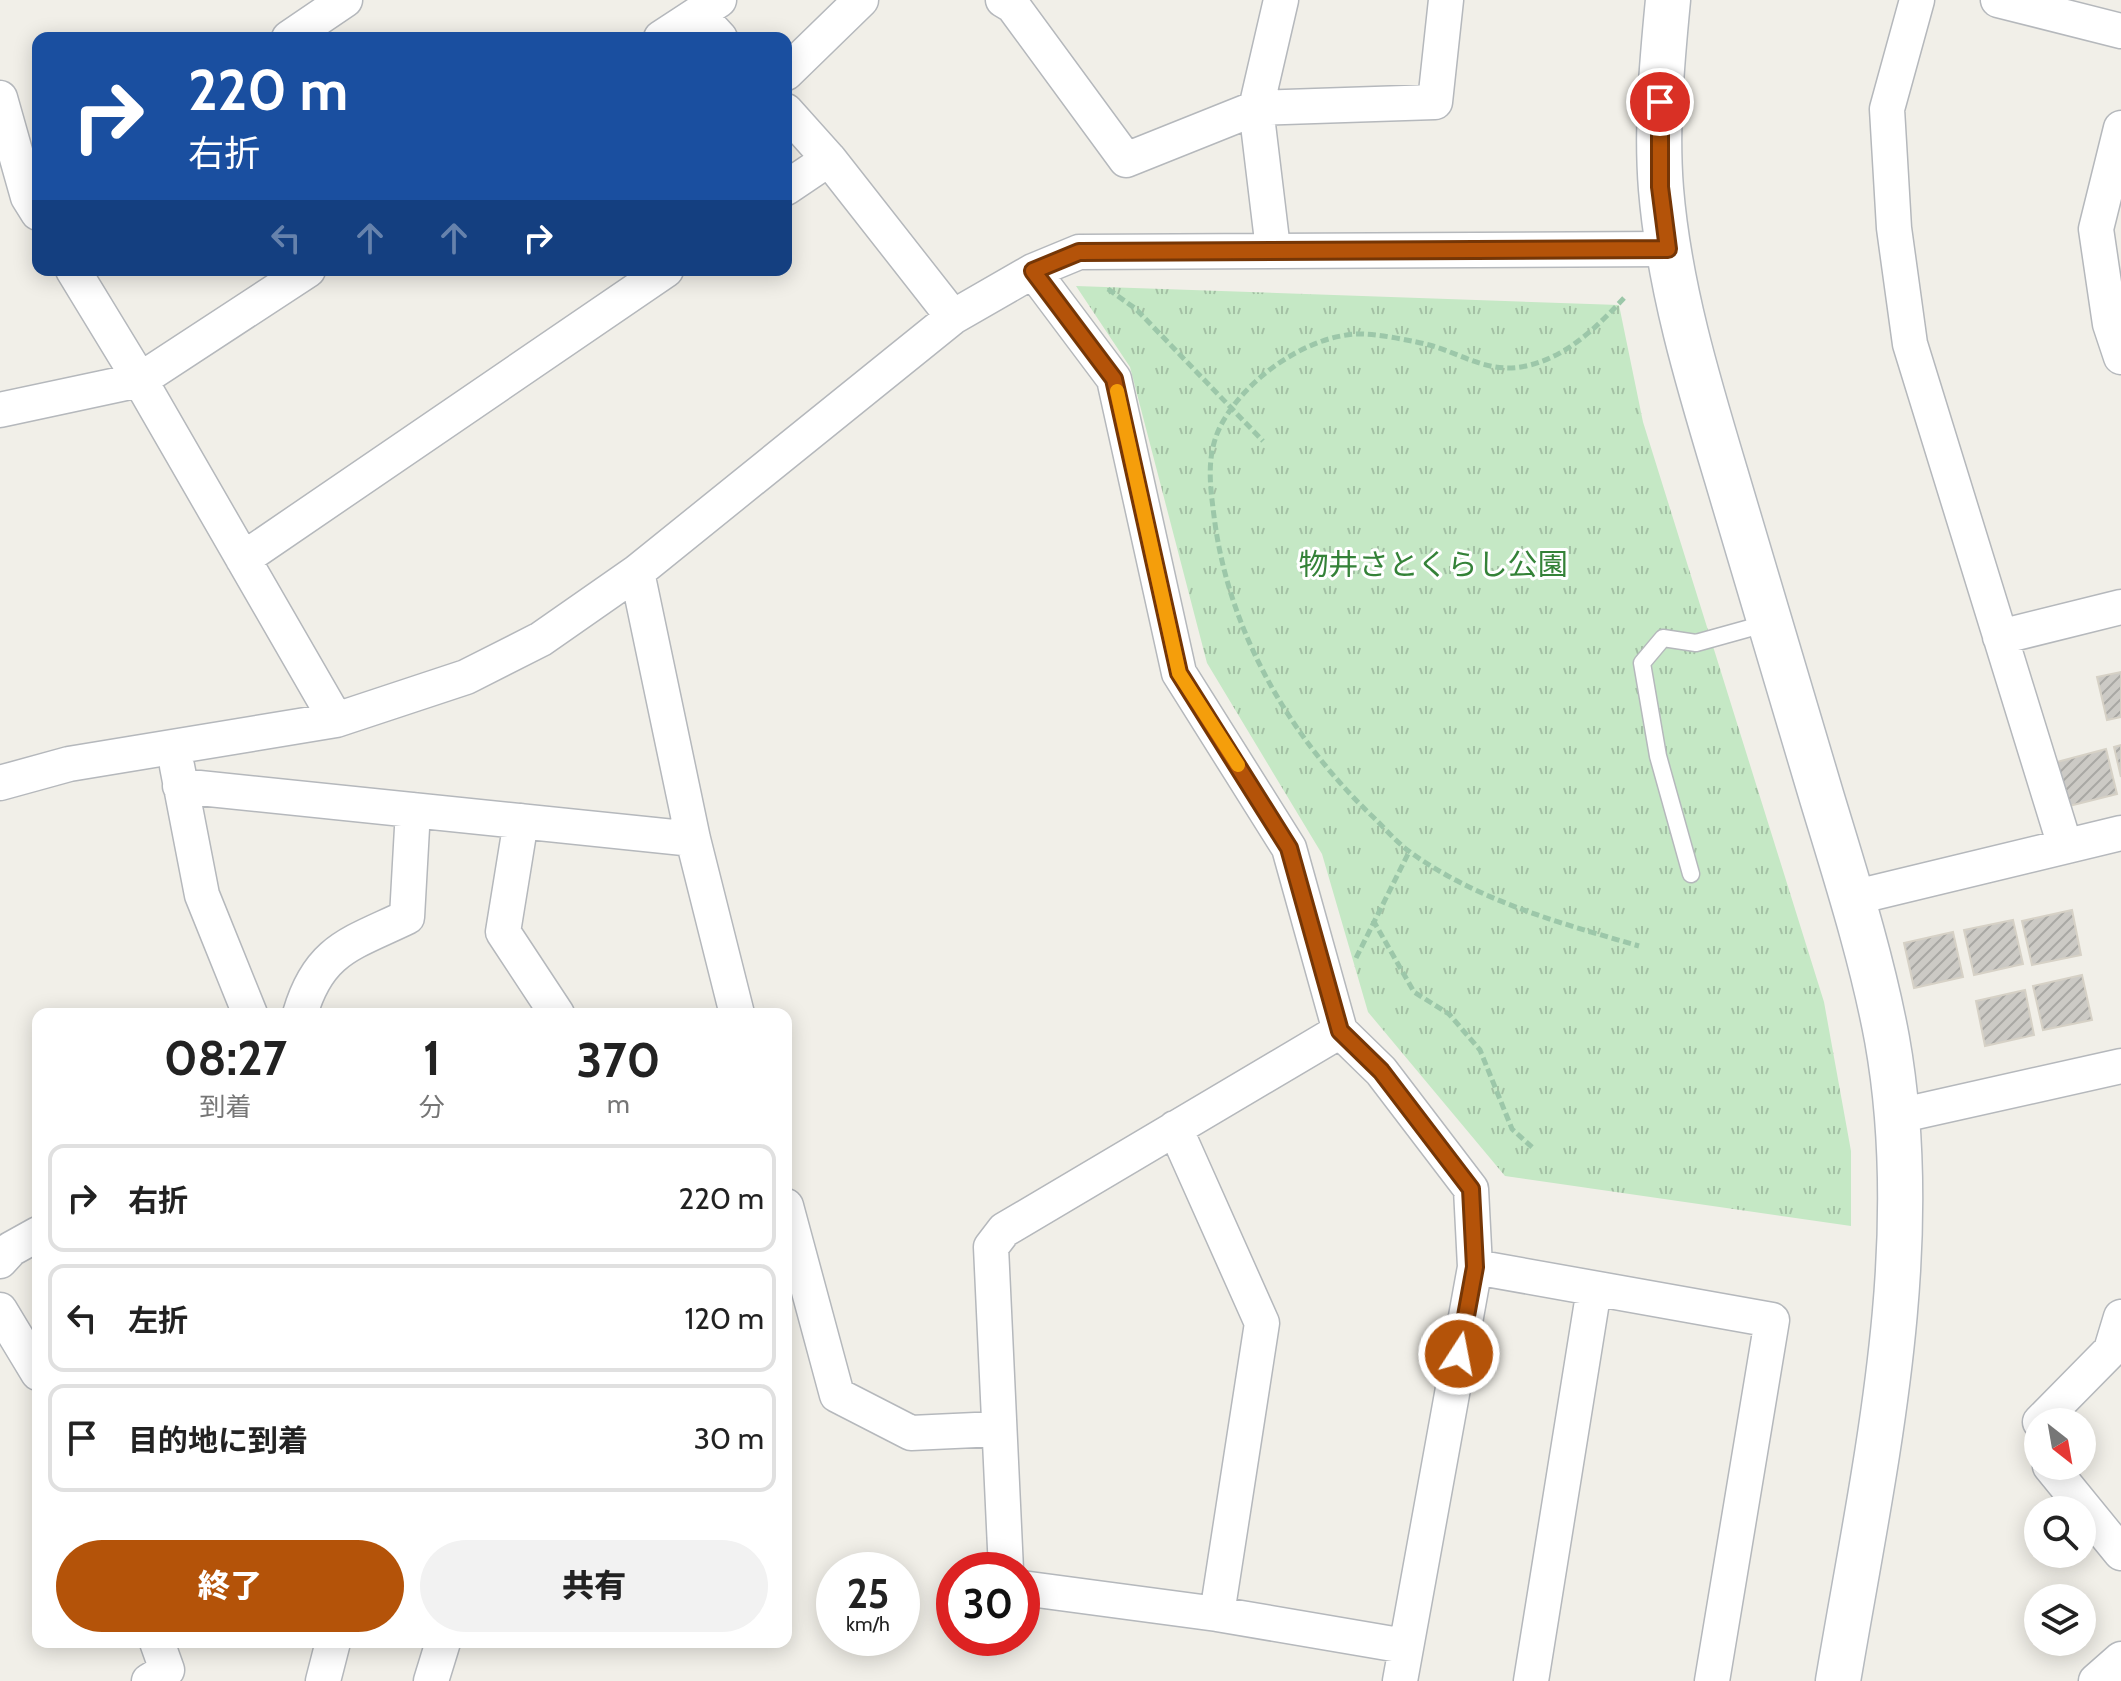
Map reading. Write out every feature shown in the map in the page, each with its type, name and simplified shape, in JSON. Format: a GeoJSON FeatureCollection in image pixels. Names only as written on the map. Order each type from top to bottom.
{"type":"FeatureCollection","features":[{"type":"Feature","properties":{"kind":"street"},"geometry":{"type":"LineString","coordinates":[[298,32],[345,0]]}},
{"type":"Feature","properties":{"kind":"street"},"geometry":{"type":"LineString","coordinates":[[792,67],[861,0]]}},
{"type":"Feature","properties":{"kind":"street"},"geometry":{"type":"LineString","coordinates":[[1003,0],[1013,6],[1126,160],[1256,108],[1435,102],[1446,0]]}},
{"type":"Feature","properties":{"kind":"street"},"geometry":{"type":"LineString","coordinates":[[1273,249],[1256,108],[1281,0]]}},
{"type":"Feature","properties":{"kind":"street"},"geometry":{"type":"LineString","coordinates":[[1668,0],[1661,74],[1660,187],[1668,249],[1698,383],[1852,898],[1886,1036],[1898,1116],[1897,1292],[1889,1362],[1838,1681]]}},
{"type":"Feature","properties":{"kind":"street"},"geometry":{"type":"LineString","coordinates":[[1917,0],[1887,109],[1894,228],[1910,344],[2065,846]]}},
{"type":"Feature","properties":{"kind":"street"},"geometry":{"type":"LineString","coordinates":[[1998,0],[2121,31]]}},
{"type":"Feature","properties":{"kind":"street"},"geometry":{"type":"LineString","coordinates":[[676,32],[712,17]]}},
{"type":"Feature","properties":{"kind":"street"},"geometry":{"type":"LineString","coordinates":[[0,98],[32,203]]}},
{"type":"Feature","properties":{"kind":"street"},"geometry":{"type":"LineString","coordinates":[[792,118],[829,159],[953,317]]}},
{"type":"Feature","properties":{"kind":"street"},"geometry":{"type":"LineString","coordinates":[[2121,128],[2096,229],[2110,324],[2121,357]]}},
{"type":"Feature","properties":{"kind":"street"},"geometry":{"type":"LineString","coordinates":[[792,184],[829,159]]}},
{"type":"Feature","properties":{"kind":"street"},"geometry":{"type":"LineString","coordinates":[[0,783],[69,764],[336,720],[466,677],[541,639],[637,572],[953,317],[1033,271],[1079,252],[1668,249]]}},
{"type":"Feature","properties":{"kind":"street"},"geometry":{"type":"LineString","coordinates":[[1033,271],[1114,379],[1179,673],[1289,848],[1336,1020],[1381,1071],[1471,1189],[1475,1267],[1400,1681]]}},
{"type":"Feature","properties":{"kind":"street"},"geometry":{"type":"LineString","coordinates":[[77,276],[336,720]]}},
{"type":"Feature","properties":{"kind":"street"},"geometry":{"type":"LineString","coordinates":[[0,410],[140,380],[299,276]]}},
{"type":"Feature","properties":{"kind":"street"},"geometry":{"type":"LineString","coordinates":[[243,559],[657,276]]}},
{"type":"Feature","properties":{"kind":"street"},"geometry":{"type":"LineString","coordinates":[[637,572],[693,839],[735,1008]]}},
{"type":"Feature","properties":{"kind":"street"},"geometry":{"type":"LineString","coordinates":[[2000,637],[2121,607]]}},
{"type":"Feature","properties":{"kind":"street"},"geometry":{"type":"LineString","coordinates":[[172,747],[202,895],[248,1008]]}},
{"type":"Feature","properties":{"kind":"street"},"geometry":{"type":"LineString","coordinates":[[180,786],[693,839]]}},
{"type":"Feature","properties":{"kind":"street"},"geometry":{"type":"LineString","coordinates":[[302,1008],[306,992],[333,953],[407,917],[413,810]]}},
{"type":"Feature","properties":{"kind":"street"},"geometry":{"type":"LineString","coordinates":[[521,821],[503,932],[553,1008]]}},
{"type":"Feature","properties":{"kind":"street"},"geometry":{"type":"LineString","coordinates":[[1852,898],[2121,833]]}},
{"type":"Feature","properties":{"kind":"street"},"geometry":{"type":"LineString","coordinates":[[1005,1552],[991,1247],[1004,1230],[1175,1128],[1336,1020]]}},
{"type":"Feature","properties":{"kind":"street"},"geometry":{"type":"LineString","coordinates":[[1898,1116],[2119,1072]]}},
{"type":"Feature","properties":{"kind":"street"},"geometry":{"type":"LineString","coordinates":[[1175,1128],[1262,1323],[1217,1614]]}},
{"type":"Feature","properties":{"kind":"street"},"geometry":{"type":"LineString","coordinates":[[792,1228],[837,1395],[911,1433],[997,1429]]}},
{"type":"Feature","properties":{"kind":"street"},"geometry":{"type":"LineString","coordinates":[[0,1261],[11,1249],[32,1237]]}},
{"type":"Feature","properties":{"kind":"street"},"geometry":{"type":"LineString","coordinates":[[1475,1267],[1772,1320],[1712,1681]]}},
{"type":"Feature","properties":{"kind":"street"},"geometry":{"type":"LineString","coordinates":[[1531,1681],[1594,1289]]}},
{"type":"Feature","properties":{"kind":"street"},"geometry":{"type":"LineString","coordinates":[[0,1310],[32,1363]]}},
{"type":"Feature","properties":{"kind":"street"},"geometry":{"type":"LineString","coordinates":[[2054,1408],[2111,1350],[2121,1317]]}},
{"type":"Feature","properties":{"kind":"street"},"geometry":{"type":"LineString","coordinates":[[2061,1480],[2121,1553]]}},
{"type":"Feature","properties":{"kind":"street"},"geometry":{"type":"LineString","coordinates":[[1040,1590],[1217,1614],[1405,1646]]}},
{"type":"Feature","properties":{"kind":"street"},"geometry":{"type":"LineString","coordinates":[[149,1681],[167,1670],[159,1648]]}},
{"type":"Feature","properties":{"kind":"street"},"geometry":{"type":"LineString","coordinates":[[323,1681],[331,1648]]}},
{"type":"Feature","properties":{"kind":"street"},"geometry":{"type":"LineString","coordinates":[[431,1681],[441,1648]]}},
{"type":"Feature","properties":{"kind":"street"},"geometry":{"type":"LineString","coordinates":[[2096,1681],[2121,1659]]}},
{"type":"Feature","properties":{"kind":"lane"},"geometry":{"type":"LineString","coordinates":[[1691,874],[1658,756],[1642,663],[1663,638],[1696,643],[1770,623]]}},
{"type":"Feature","properties":{"kind":"path"},"geometry":{"type":"LineString","coordinates":[[1103,285],[1136,309],[1263,441]]}},
{"type":"Feature","properties":{"kind":"path"},"geometry":{"type":"LineString","coordinates":[[1624,298],[1586,337],[1526,366],[1481,366],[1433,346],[1356,334],[1310,346],[1255,382],[1220,427],[1208,469],[1219,561],[1243,628],[1293,726],[1338,783],[1409,852],[1473,889],[1516,907],[1639,946]]}},
{"type":"Feature","properties":{"kind":"path"},"geometry":{"type":"LineString","coordinates":[[1336,1020],[1373,920],[1409,852]]}},
{"type":"Feature","properties":{"kind":"path"},"geometry":{"type":"LineString","coordinates":[[1373,920],[1414,992],[1449,1014],[1480,1050],[1512,1129],[1534,1149]]}},
{"type":"Feature","properties":{"kind":"green space","name":"物井さとくらし公園"},"geometry":{"type":"Polygon","coordinates":[[[1076,286],[1619,305],[1643,422],[1824,1002],[1851,1151],[1851,1226],[1505,1176],[1368,1012],[1322,854],[1207,663],[1130,367],[1076,286]]]}},
{"type":"Feature","properties":{"kind":"building"},"geometry":{"type":"Polygon","coordinates":[[[2121,672],[2121,717],[2107,720],[2097,677],[2121,672]]]}},
{"type":"Feature","properties":{"kind":"building"},"geometry":{"type":"Polygon","coordinates":[[[2121,745],[2121,777],[2114,747],[2121,745]]]}},
{"type":"Feature","properties":{"kind":"building"},"geometry":{"type":"Polygon","coordinates":[[[2106,749],[2117,794],[2069,806],[2057,762],[2106,749]]]}},
{"type":"Feature","properties":{"kind":"building"},"geometry":{"type":"Polygon","coordinates":[[[2072,910],[2081,955],[2032,965],[2022,921],[2072,910]]]}},
{"type":"Feature","properties":{"kind":"building"},"geometry":{"type":"Polygon","coordinates":[[[2013,920],[2023,964],[1974,975],[1964,930],[2013,920]]]}},
{"type":"Feature","properties":{"kind":"building"},"geometry":{"type":"Polygon","coordinates":[[[1953,932],[1963,977],[1914,988],[1904,943],[1953,932]]]}},
{"type":"Feature","properties":{"kind":"building"},"geometry":{"type":"Polygon","coordinates":[[[2082,975],[2092,1020],[2043,1030],[2033,986],[2082,975]]]}},
{"type":"Feature","properties":{"kind":"building"},"geometry":{"type":"Polygon","coordinates":[[[2025,990],[2034,1035],[1985,1046],[1976,1001],[2025,990]]]}},
{"type":"Feature","properties":{"kind":"slow traffic"},"geometry":{"type":"LineString","coordinates":[[1117,391],[1179,673],[1238,765]]}},
{"type":"Feature","properties":{"kind":"route"},"geometry":{"type":"LineString","coordinates":[[1459,1354],[1475,1267],[1471,1189],[1381,1071],[1340,1031],[1289,848],[1179,673],[1114,379],[1033,271],[1079,252],[1668,249],[1660,187],[1660,102]]}}]}
